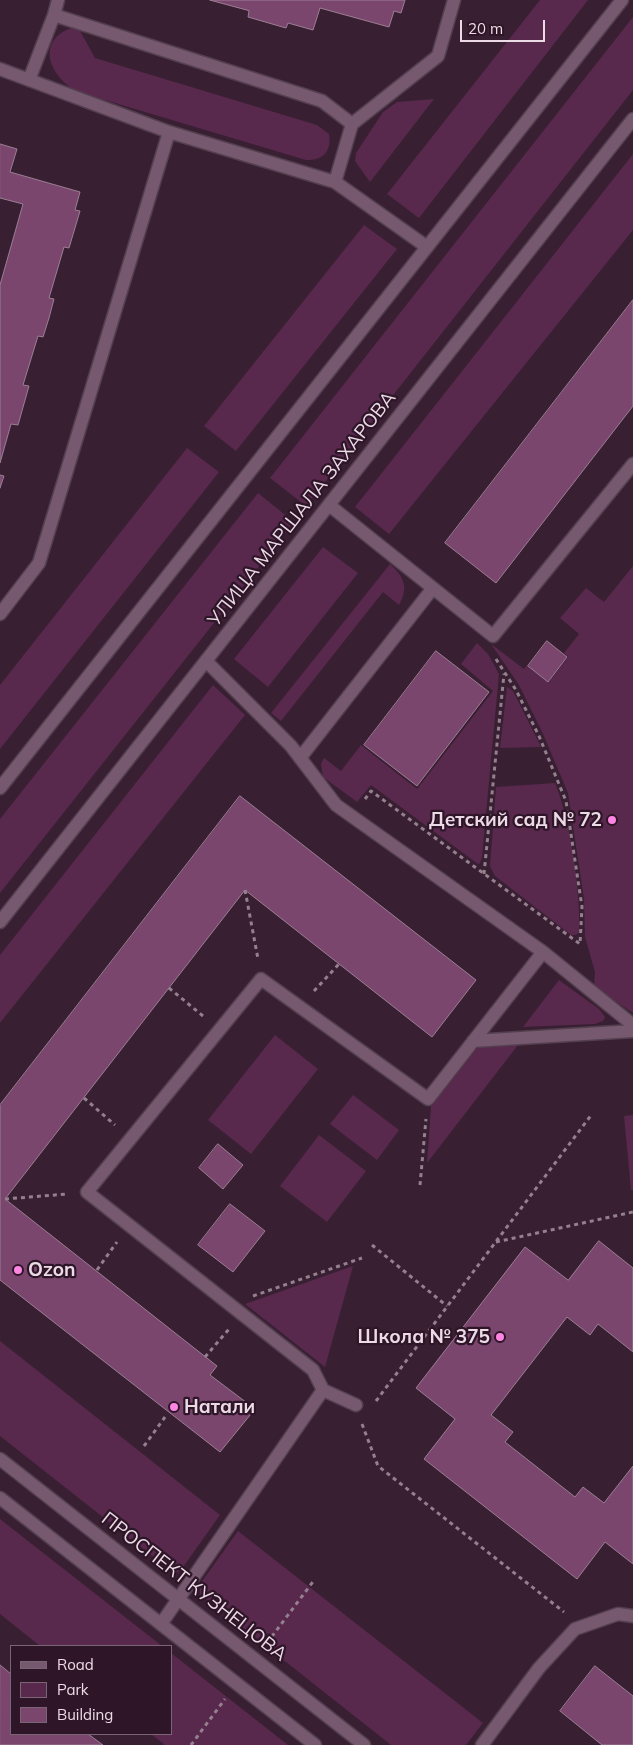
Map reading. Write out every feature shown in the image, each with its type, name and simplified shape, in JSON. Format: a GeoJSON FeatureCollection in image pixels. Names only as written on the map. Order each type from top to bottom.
{"type":"FeatureCollection","features":[{"type":"Feature","properties":{"kind":"street"},"geometry":{"type":"LineString","coordinates":[[29,80],[58,0]]}},
{"type":"Feature","properties":{"kind":"street"},"geometry":{"type":"LineString","coordinates":[[335,182],[352,124],[438,56],[454,0]]}},
{"type":"Feature","properties":{"kind":"street"},"geometry":{"type":"LineString","coordinates":[[0,788],[622,0]]}},
{"type":"Feature","properties":{"kind":"street"},"geometry":{"type":"LineString","coordinates":[[54,15],[322,101],[352,124]]}},
{"type":"Feature","properties":{"kind":"street"},"geometry":{"type":"LineString","coordinates":[[0,69],[169,132],[335,182],[427,247]]}},
{"type":"Feature","properties":{"kind":"street","name":"УЛИЦА МАРШАЛА ЗАХАРОВА"},"geometry":{"type":"LineString","coordinates":[[0,922],[633,120]]}},
{"type":"Feature","properties":{"kind":"street"},"geometry":{"type":"LineString","coordinates":[[0,614],[40,563],[169,132]]}},
{"type":"Feature","properties":{"kind":"street"},"geometry":{"type":"LineString","coordinates":[[329,505],[493,636],[633,464]]}},
{"type":"Feature","properties":{"kind":"street"},"geometry":{"type":"LineString","coordinates":[[300,758],[433,588]]}},
{"type":"Feature","properties":{"kind":"street"},"geometry":{"type":"LineString","coordinates":[[206,661],[300,758],[336,805],[543,952],[633,1025]]}},
{"type":"Feature","properties":{"kind":"street"},"geometry":{"type":"LineString","coordinates":[[356,1404],[323,1390],[313,1370],[87,1192],[261,979],[428,1099],[543,952]]}},
{"type":"Feature","properties":{"kind":"street"},"geometry":{"type":"LineString","coordinates":[[473,1041],[633,1031]]}},
{"type":"Feature","properties":{"kind":"street"},"geometry":{"type":"LineString","coordinates":[[161,1624],[323,1390]]}},
{"type":"Feature","properties":{"kind":"street","name":"ПРОСПЕКТ КУЗНЕЦОВА"},"geometry":{"type":"LineString","coordinates":[[0,1459],[364,1745]]}},
{"type":"Feature","properties":{"kind":"street"},"geometry":{"type":"LineString","coordinates":[[0,1498],[315,1745]]}},
{"type":"Feature","properties":{"kind":"street"},"geometry":{"type":"LineString","coordinates":[[482,1745],[539,1668],[575,1629],[618,1614],[633,1616]]}},
{"type":"Feature","properties":{"kind":"path"},"geometry":{"type":"LineString","coordinates":[[362,802],[371,791],[580,944],[582,907],[566,801],[539,736],[516,690],[497,659],[482,644],[489,633]]}},
{"type":"Feature","properties":{"kind":"path"},"geometry":{"type":"LineString","coordinates":[[484,874],[504,673]]}},
{"type":"Feature","properties":{"kind":"path"},"geometry":{"type":"LineString","coordinates":[[245,890],[261,979]]}},
{"type":"Feature","properties":{"kind":"path"},"geometry":{"type":"LineString","coordinates":[[300,1007],[339,964]]}},
{"type":"Feature","properties":{"kind":"path"},"geometry":{"type":"LineString","coordinates":[[169,988],[220,1030]]}},
{"type":"Feature","properties":{"kind":"path"},"geometry":{"type":"LineString","coordinates":[[84,1098],[131,1139]]}},
{"type":"Feature","properties":{"kind":"path"},"geometry":{"type":"LineString","coordinates":[[420,1185],[428,1099]]}},
{"type":"Feature","properties":{"kind":"path"},"geometry":{"type":"LineString","coordinates":[[373,1406],[592,1114]]}},
{"type":"Feature","properties":{"kind":"path"},"geometry":{"type":"LineString","coordinates":[[5,1199],[87,1192]]}},
{"type":"Feature","properties":{"kind":"path"},"geometry":{"type":"LineString","coordinates":[[495,1242],[633,1212]]}},
{"type":"Feature","properties":{"kind":"path"},"geometry":{"type":"LineString","coordinates":[[97,1270],[129,1225]]}},
{"type":"Feature","properties":{"kind":"path"},"geometry":{"type":"LineString","coordinates":[[372,1245],[447,1306]]}},
{"type":"Feature","properties":{"kind":"path"},"geometry":{"type":"LineString","coordinates":[[205,1357],[241,1314],[244,1299],[362,1258]]}},
{"type":"Feature","properties":{"kind":"path"},"geometry":{"type":"LineString","coordinates":[[144,1446],[165,1417]]}},
{"type":"Feature","properties":{"kind":"path"},"geometry":{"type":"LineString","coordinates":[[361,1422],[378,1466],[563,1611]]}},
{"type":"Feature","properties":{"kind":"path"},"geometry":{"type":"LineString","coordinates":[[265,1646],[314,1579]]}},
{"type":"Feature","properties":{"kind":"path"},"geometry":{"type":"LineString","coordinates":[[191,1745],[227,1697]]}},
{"type":"Feature","properties":{"kind":"green space"},"geometry":{"type":"Polygon","coordinates":[[[540,0],[588,0],[419,218],[387,194],[540,0]]]}},
{"type":"Feature","properties":{"kind":"green space"},"geometry":{"type":"Polygon","coordinates":[[[633,17],[633,90],[306,506],[270,478],[633,17]]]}},
{"type":"Feature","properties":{"kind":"green space"},"geometry":{"type":"Polygon","coordinates":[[[71,28],[79,29],[95,58],[317,125],[329,134],[328,150],[322,157],[306,160],[78,92],[60,78],[50,60],[53,42],[60,34],[71,28]]]}},
{"type":"Feature","properties":{"kind":"green space"},"geometry":{"type":"Polygon","coordinates":[[[434,99],[370,182],[355,161],[356,153],[383,112],[397,102],[434,99]]]}},
{"type":"Feature","properties":{"kind":"green space"},"geometry":{"type":"Polygon","coordinates":[[[633,154],[633,230],[389,534],[355,507],[633,154]]]}},
{"type":"Feature","properties":{"kind":"green space"},"geometry":{"type":"Polygon","coordinates":[[[364,225],[397,249],[236,451],[204,426],[364,225]]]}},
{"type":"Feature","properties":{"kind":"green space"},"geometry":{"type":"Polygon","coordinates":[[[187,448],[219,472],[0,749],[0,685],[187,448]]]}},
{"type":"Feature","properties":{"kind":"green space"},"geometry":{"type":"Polygon","coordinates":[[[258,493],[294,522],[0,893],[0,819],[258,493]]]}},
{"type":"Feature","properties":{"kind":"green space"},"geometry":{"type":"Polygon","coordinates":[[[323,547],[358,573],[268,687],[234,659],[323,547]]]}},
{"type":"Feature","properties":{"kind":"green space"},"geometry":{"type":"Polygon","coordinates":[[[390,564],[402,578],[404,593],[399,605],[383,592],[281,721],[271,713],[390,564]]]}},
{"type":"Feature","properties":{"kind":"green space"},"geometry":{"type":"Polygon","coordinates":[[[633,566],[633,1013],[594,987],[595,972],[585,937],[584,899],[568,793],[543,734],[519,685],[491,644],[524,669],[527,665],[549,682],[568,657],[564,653],[579,634],[560,618],[586,588],[604,602],[633,566]]]}},
{"type":"Feature","properties":{"kind":"green space"},"geometry":{"type":"Polygon","coordinates":[[[477,643],[488,654],[499,674],[482,857],[478,864],[371,785],[357,802],[323,777],[321,764],[324,758],[341,771],[361,745],[417,789],[493,691],[461,664],[477,643]]]}},
{"type":"Feature","properties":{"kind":"green space"},"geometry":{"type":"Polygon","coordinates":[[[213,685],[245,715],[0,1023],[0,955],[213,685]]]}},
{"type":"Feature","properties":{"kind":"green space"},"geometry":{"type":"Polygon","coordinates":[[[507,687],[513,691],[541,747],[500,748],[507,687]]]}},
{"type":"Feature","properties":{"kind":"green space"},"geometry":{"type":"Polygon","coordinates":[[[555,783],[570,836],[576,877],[579,933],[575,935],[571,935],[495,876],[490,866],[496,787],[555,783]]]}},
{"type":"Feature","properties":{"kind":"green space"},"geometry":{"type":"Polygon","coordinates":[[[559,980],[599,1009],[605,1017],[603,1021],[595,1024],[523,1027],[559,980]]]}},
{"type":"Feature","properties":{"kind":"green space"},"geometry":{"type":"Polygon","coordinates":[[[275,1035],[318,1069],[251,1154],[208,1120],[275,1035]]]}},
{"type":"Feature","properties":{"kind":"green space"},"geometry":{"type":"Polygon","coordinates":[[[518,1045],[427,1163],[431,1106],[478,1047],[518,1045]]]}},
{"type":"Feature","properties":{"kind":"green space"},"geometry":{"type":"Polygon","coordinates":[[[353,1095],[399,1130],[377,1160],[330,1124],[353,1095]]]}},
{"type":"Feature","properties":{"kind":"green space"},"geometry":{"type":"Polygon","coordinates":[[[633,1115],[633,1190],[631,1190],[624,1116],[633,1115]]]}},
{"type":"Feature","properties":{"kind":"green space"},"geometry":{"type":"Polygon","coordinates":[[[319,1135],[366,1171],[327,1222],[280,1186],[319,1135]]]}},
{"type":"Feature","properties":{"kind":"green space"},"geometry":{"type":"Polygon","coordinates":[[[353,1266],[325,1367],[245,1304],[353,1266]]]}},
{"type":"Feature","properties":{"kind":"green space"},"geometry":{"type":"Polygon","coordinates":[[[0,1341],[220,1515],[181,1570],[175,1574],[0,1436],[0,1341]]]}},
{"type":"Feature","properties":{"kind":"green space"},"geometry":{"type":"Polygon","coordinates":[[[0,1519],[161,1645],[39,1645],[0,1614],[0,1519]]]}},
{"type":"Feature","properties":{"kind":"green space"},"geometry":{"type":"Polygon","coordinates":[[[238,1531],[483,1723],[466,1745],[391,1745],[200,1594],[200,1584],[238,1531]]]}},
{"type":"Feature","properties":{"kind":"green space"},"geometry":{"type":"Polygon","coordinates":[[[172,1654],[288,1745],[165,1745],[152,1735],[172,1735],[172,1654]]]}},
{"type":"Feature","properties":{"kind":"building"},"geometry":{"type":"Polygon","coordinates":[[[210,0],[405,0],[401,13],[394,11],[389,27],[320,8],[313,30],[288,23],[286,28],[248,17],[249,11],[210,0]]]}},
{"type":"Feature","properties":{"kind":"building"},"geometry":{"type":"Polygon","coordinates":[[[0,144],[17,149],[10,172],[80,192],[75,210],[80,211],[69,248],[64,247],[49,298],[54,299],[43,337],[38,336],[23,385],[29,386],[18,425],[11,424],[0,463],[0,285],[23,204],[0,198],[0,144]]]}},
{"type":"Feature","properties":{"kind":"building"},"geometry":{"type":"Polygon","coordinates":[[[633,300],[633,406],[496,583],[445,543],[633,300]]]}},
{"type":"Feature","properties":{"kind":"building"},"geometry":{"type":"Polygon","coordinates":[[[0,475],[4,476],[0,488],[0,475]]]}},
{"type":"Feature","properties":{"kind":"building"},"geometry":{"type":"Polygon","coordinates":[[[547,641],[567,657],[548,682],[528,666],[547,641]]]}},
{"type":"Feature","properties":{"kind":"building"},"geometry":{"type":"Polygon","coordinates":[[[436,651],[489,692],[417,786],[364,745],[436,651]]]}},
{"type":"Feature","properties":{"kind":"building"},"geometry":{"type":"Polygon","coordinates":[[[240,796],[476,980],[432,1037],[245,890],[5,1199],[217,1366],[210,1375],[255,1409],[220,1452],[0,1280],[0,1105],[240,796]]]}},
{"type":"Feature","properties":{"kind":"building"},"geometry":{"type":"Polygon","coordinates":[[[218,1144],[243,1165],[223,1189],[199,1168],[218,1144]]]}},
{"type":"Feature","properties":{"kind":"building"},"geometry":{"type":"Polygon","coordinates":[[[230,1204],[265,1231],[233,1272],[198,1245],[230,1204]]]}},
{"type":"Feature","properties":{"kind":"building"},"geometry":{"type":"Polygon","coordinates":[[[599,1241],[633,1268],[633,1352],[598,1324],[590,1335],[567,1317],[491,1415],[513,1432],[505,1442],[575,1497],[583,1487],[604,1503],[633,1466],[633,1564],[605,1542],[577,1579],[424,1459],[455,1419],[416,1388],[525,1247],[568,1280],[599,1241]]]}},
{"type":"Feature","properties":{"kind":"building"},"geometry":{"type":"Polygon","coordinates":[[[0,1665],[10,1673],[10,1735],[89,1735],[103,1745],[0,1745],[0,1665]]]}},
{"type":"Feature","properties":{"kind":"building"},"geometry":{"type":"Polygon","coordinates":[[[595,1666],[633,1696],[633,1745],[602,1745],[560,1711],[595,1666]]]}},
{"type":"Feature","properties":{"kind":"place","name":"Детский сад № 72"},"geometry":{"type":"Point","coordinates":[612,820]}},
{"type":"Feature","properties":{"kind":"place","name":"Ozon"},"geometry":{"type":"Point","coordinates":[18,1270]}},
{"type":"Feature","properties":{"kind":"place","name":"Школа № 375"},"geometry":{"type":"Point","coordinates":[500,1337]}},
{"type":"Feature","properties":{"kind":"place","name":"Натали"},"geometry":{"type":"Point","coordinates":[174,1407]}}]}
